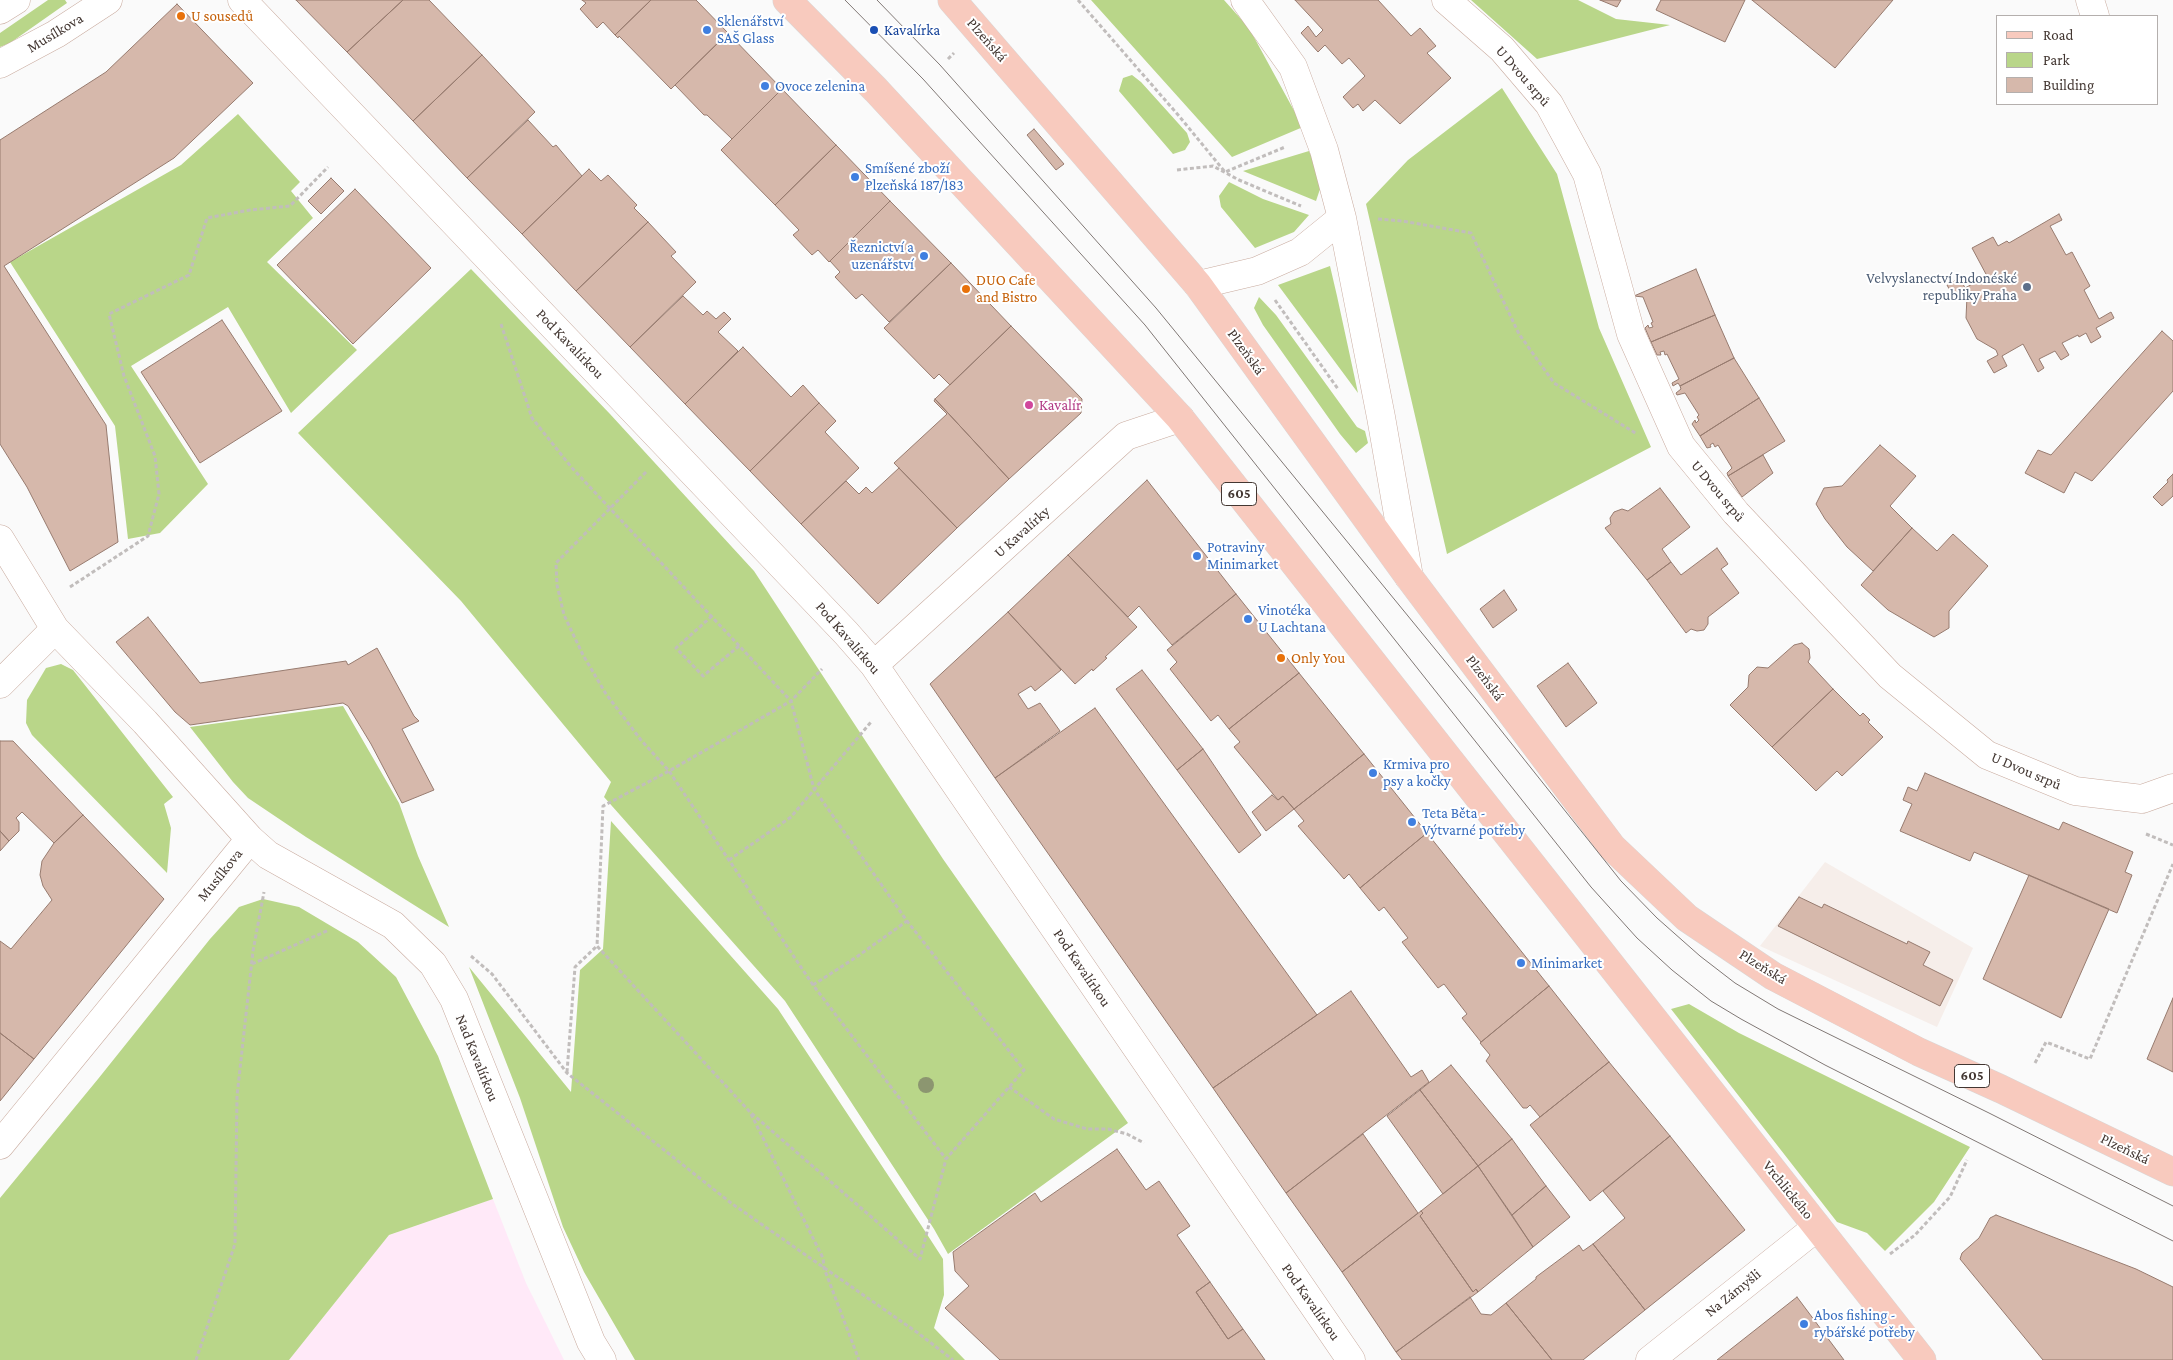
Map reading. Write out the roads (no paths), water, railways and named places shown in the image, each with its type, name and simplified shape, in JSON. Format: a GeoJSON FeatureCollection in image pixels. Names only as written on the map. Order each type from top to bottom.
{"type":"FeatureCollection","features":[{"type":"Feature","properties":{"kind":"main road","name":"605"},"geometry":{"type":"LineString","coordinates":[[787,0],[876,90],[1180,418]]}},
{"type":"Feature","properties":{"kind":"main road","name":"Plzeňská"},"geometry":{"type":"LineString","coordinates":[[952,0],[1198,285],[1409,577],[1612,847],[1687,918],[1782,980],[1919,1052],[2000,1088],[2173,1172]]}},
{"type":"Feature","properties":{"kind":"main road","name":"Vrchlického"},"geometry":{"type":"LineString","coordinates":[[1180,418],[1653,1021],[1922,1360]]}},
{"type":"Feature","properties":{"kind":"street"},"geometry":{"type":"LineString","coordinates":[[0,10],[16,0]]}},
{"type":"Feature","properties":{"kind":"street","name":"Musílkova"},"geometry":{"type":"LineString","coordinates":[[0,64],[56,34],[108,0]]}},
{"type":"Feature","properties":{"kind":"street","name":"Pod Kavalírkou"},"geometry":{"type":"LineString","coordinates":[[242,0],[846,633],[874,665],[1351,1360]]}},
{"type":"Feature","properties":{"kind":"street"},"geometry":{"type":"LineString","coordinates":[[1245,0],[1293,67],[1324,150],[1342,218],[1381,417],[1409,577]]}},
{"type":"Feature","properties":{"kind":"street","name":"U Dvou srpů"},"geometry":{"type":"LineString","coordinates":[[1446,0],[1502,49],[1549,104],[1587,174],[1631,334],[1681,446],[1736,513],[1890,676],[1987,754],[2075,791],[2142,799],[2173,788]]}},
{"type":"Feature","properties":{"kind":"street"},"geometry":{"type":"LineString","coordinates":[[2090,0],[2095,15]]}},
{"type":"Feature","properties":{"kind":"street"},"geometry":{"type":"LineString","coordinates":[[1198,285],[1257,271],[1300,252],[1342,218]]}},
{"type":"Feature","properties":{"kind":"street","name":"U Kavalírky"},"geometry":{"type":"LineString","coordinates":[[874,665],[1126,436],[1180,418]]}},
{"type":"Feature","properties":{"kind":"street","name":"Musílkova"},"geometry":{"type":"LineString","coordinates":[[0,539],[55,629],[145,722],[259,847],[0,1145]]}},
{"type":"Feature","properties":{"kind":"street"},"geometry":{"type":"LineString","coordinates":[[0,684],[55,629]]}},
{"type":"Feature","properties":{"kind":"street","name":"Nad Kavalírkou"},"geometry":{"type":"LineString","coordinates":[[259,847],[393,925],[432,964],[454,999],[591,1342],[602,1360]]}},
{"type":"Feature","properties":{"kind":"street","name":"Na Zámyšli"},"geometry":{"type":"LineString","coordinates":[[1650,1360],[1817,1227]]}},
{"type":"Feature","properties":{"kind":"tram line"},"geometry":{"type":"LineString","coordinates":[[845,0],[923,79],[1145,325],[1591,887],[1637,938],[1672,970],[1711,1001],[1741,1019],[1825,1065],[2173,1241]]}},
{"type":"Feature","properties":{"kind":"tram line"},"geometry":{"type":"LineString","coordinates":[[877,0],[940,65],[1156,308],[1480,704],[1621,881],[1657,918],[1700,956],[1735,983],[1778,1009],[2173,1206]]}},
{"type":"Feature","properties":{"kind":"place","name":"U sousedů"},"geometry":{"type":"Point","coordinates":[181,16]}},
{"type":"Feature","properties":{"kind":"place","name":"Sklenářství SAŠ Glass"},"geometry":{"type":"Point","coordinates":[707,30]}},
{"type":"Feature","properties":{"kind":"place","name":"Kavalírka"},"geometry":{"type":"Point","coordinates":[874,30]}},
{"type":"Feature","properties":{"kind":"place","name":"Ovoce zelenina"},"geometry":{"type":"Point","coordinates":[765,86]}},
{"type":"Feature","properties":{"kind":"place","name":"Smíšené zboží Plzeňská 187/183"},"geometry":{"type":"Point","coordinates":[855,177]}},
{"type":"Feature","properties":{"kind":"place","name":"Řeznictví a uzenářství"},"geometry":{"type":"Point","coordinates":[924,256]}},
{"type":"Feature","properties":{"kind":"place","name":"Velvyslanectví Indonéské republiky Praha"},"geometry":{"type":"Point","coordinates":[2027,287]}},
{"type":"Feature","properties":{"kind":"place","name":"DUO Cafe and Bistro"},"geometry":{"type":"Point","coordinates":[966,289]}},
{"type":"Feature","properties":{"kind":"place","name":"Kavalír"},"geometry":{"type":"Point","coordinates":[1029,405]}},
{"type":"Feature","properties":{"kind":"place","name":"Potraviny Minimarket"},"geometry":{"type":"Point","coordinates":[1197,556]}},
{"type":"Feature","properties":{"kind":"place","name":"Vinotéka U Lachtana"},"geometry":{"type":"Point","coordinates":[1248,619]}},
{"type":"Feature","properties":{"kind":"place","name":"Only You"},"geometry":{"type":"Point","coordinates":[1281,658]}},
{"type":"Feature","properties":{"kind":"place","name":"Krmiva pro psy a kočky"},"geometry":{"type":"Point","coordinates":[1373,773]}},
{"type":"Feature","properties":{"kind":"place","name":"Teta Běta - Výtvarné potřeby"},"geometry":{"type":"Point","coordinates":[1412,822]}},
{"type":"Feature","properties":{"kind":"place","name":"Minimarket"},"geometry":{"type":"Point","coordinates":[1521,963]}},
{"type":"Feature","properties":{"kind":"place","name":"Abos fishing - rybářské potřeby"},"geometry":{"type":"Point","coordinates":[1804,1324]}}]}
